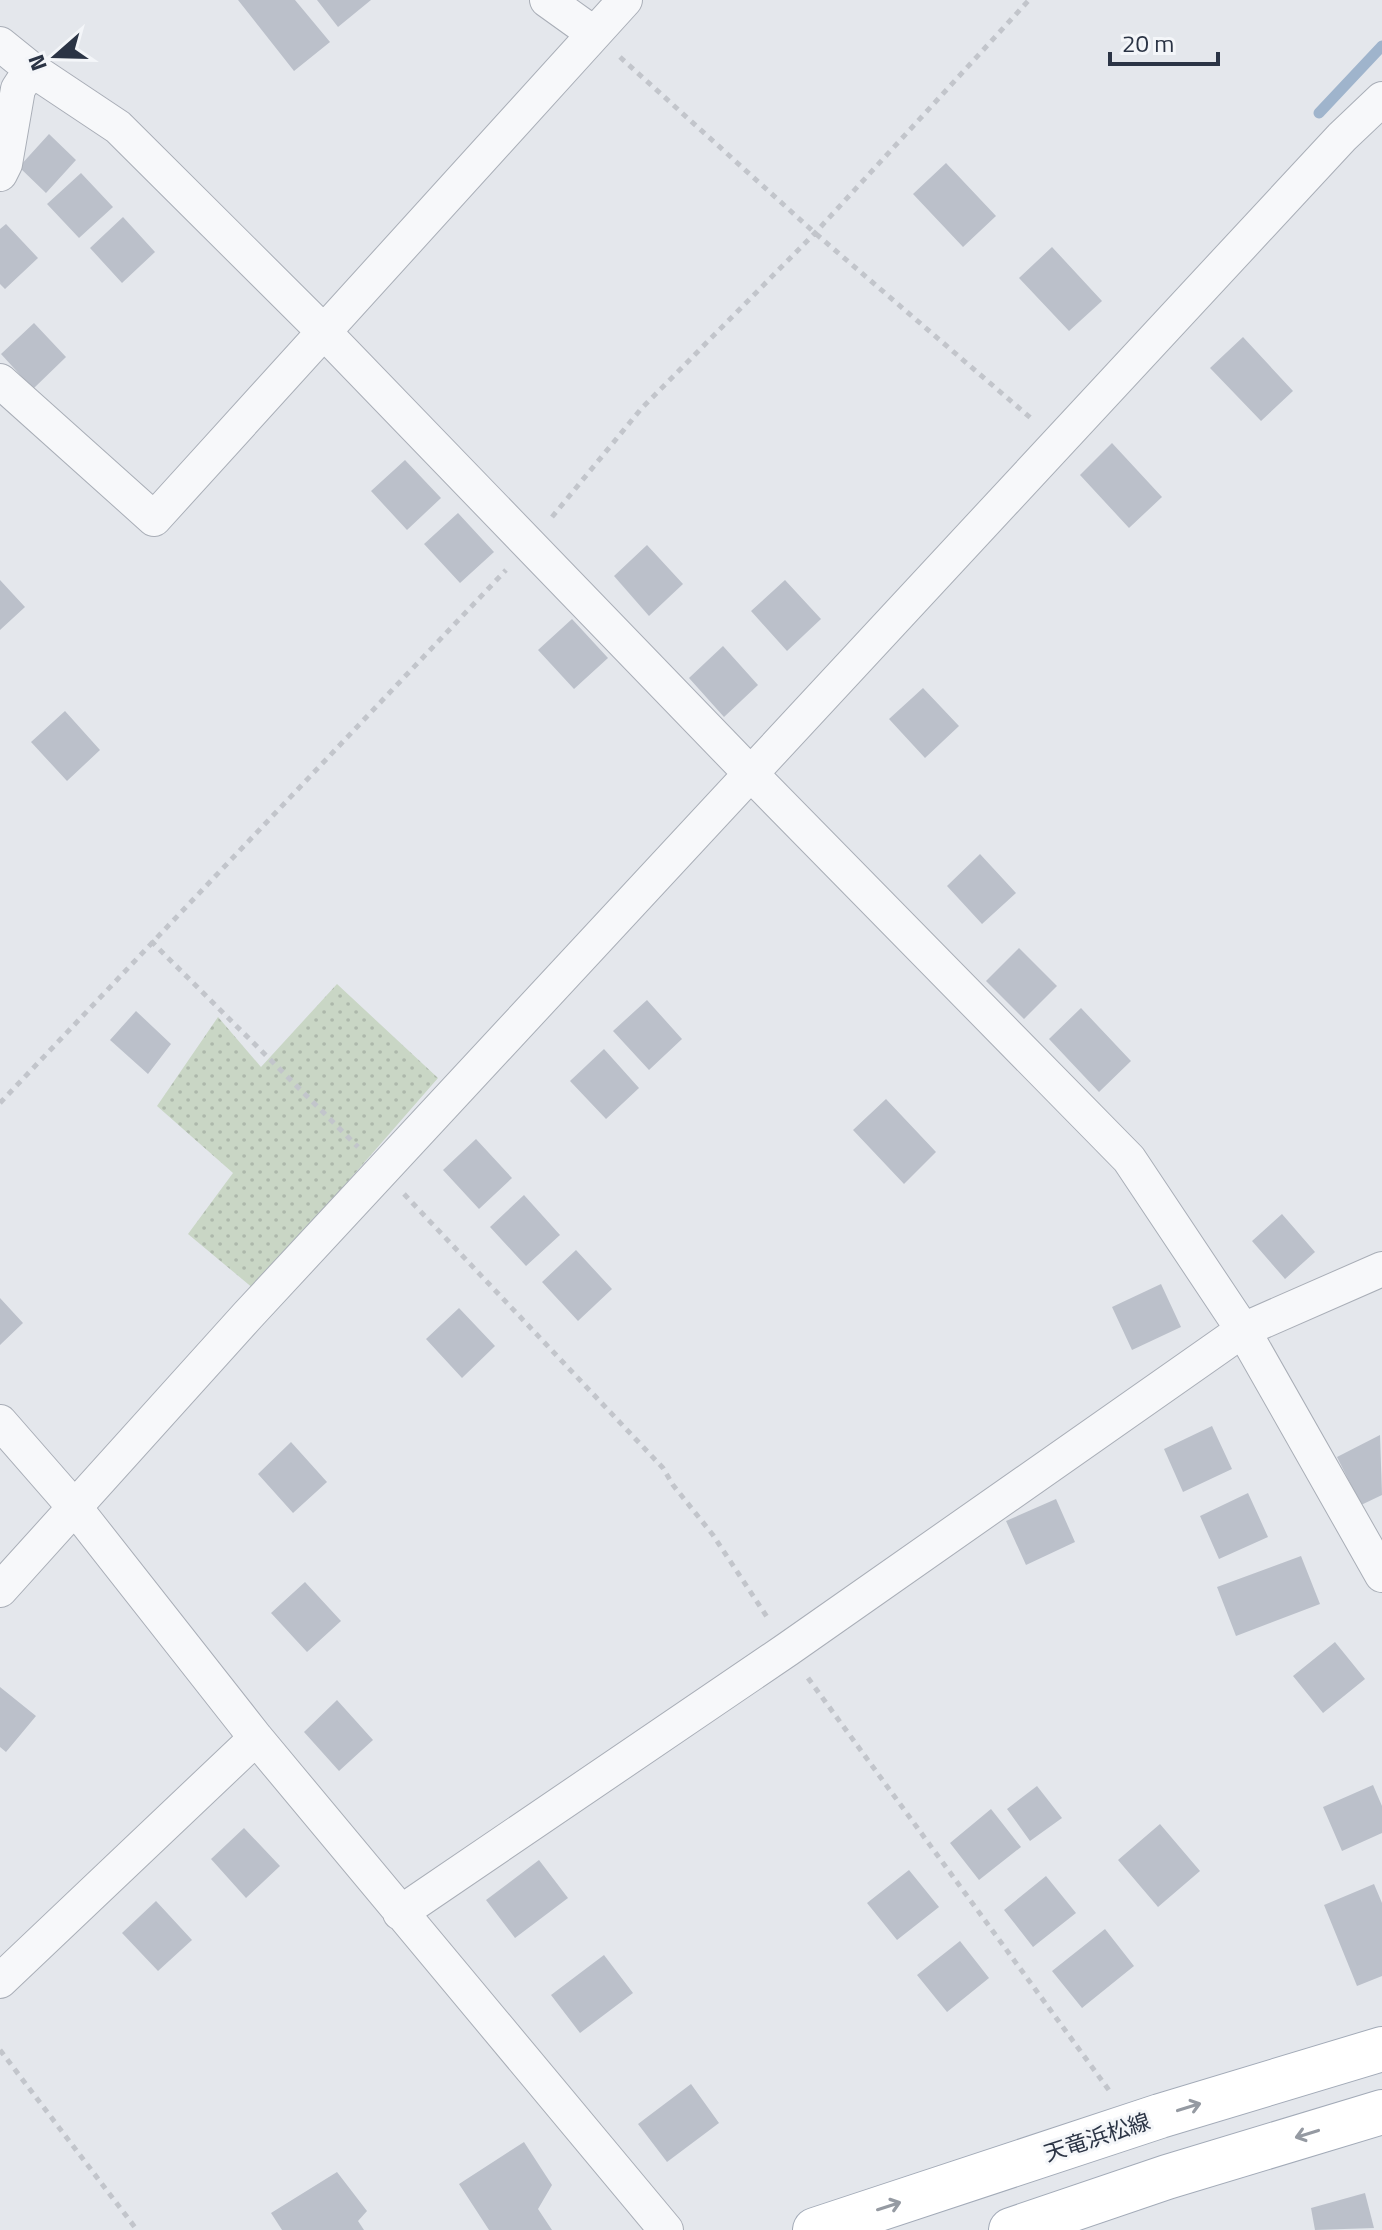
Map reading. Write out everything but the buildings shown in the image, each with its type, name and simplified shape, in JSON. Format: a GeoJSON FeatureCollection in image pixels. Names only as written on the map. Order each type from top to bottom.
{"type":"FeatureCollection","features":[{"type":"Feature","properties":{"kind":"main road","name":"天竜浜松線"},"geometry":{"type":"LineString","coordinates":[[815,2230],[1123,2128],[1382,2049]]}},
{"type":"Feature","properties":{"kind":"main road"},"geometry":{"type":"LineString","coordinates":[[1011,2230],[1167,2177],[1382,2112]]}},
{"type":"Feature","properties":{"kind":"street"},"geometry":{"type":"LineString","coordinates":[[547,0],[593,33]]}},
{"type":"Feature","properties":{"kind":"street"},"geometry":{"type":"LineString","coordinates":[[0,381],[154,519],[625,0]]}},
{"type":"Feature","properties":{"kind":"street"},"geometry":{"type":"LineString","coordinates":[[0,44],[31,69],[118,127],[324,332],[1129,1159],[1243,1330],[1382,1575]]}},
{"type":"Feature","properties":{"kind":"street"},"geometry":{"type":"LineString","coordinates":[[0,174],[5,164],[18,89],[31,69]]}},
{"type":"Feature","properties":{"kind":"street"},"geometry":{"type":"LineString","coordinates":[[0,1590],[381,1171],[1058,441],[1342,137],[1382,99]]}},
{"type":"Feature","properties":{"kind":"street"},"geometry":{"type":"LineString","coordinates":[[400,1913],[788,1649],[1243,1330],[1382,1269]]}},
{"type":"Feature","properties":{"kind":"street"},"geometry":{"type":"LineString","coordinates":[[0,1422],[76,1509],[256,1738],[400,1913],[666,2230]]}},
{"type":"Feature","properties":{"kind":"street"},"geometry":{"type":"LineString","coordinates":[[0,1981],[256,1738]]}},
{"type":"Feature","properties":{"kind":"path"},"geometry":{"type":"LineString","coordinates":[[0,1103],[530,545],[641,409],[815,233],[1029,0]]}},
{"type":"Feature","properties":{"kind":"path"},"geometry":{"type":"LineString","coordinates":[[593,33],[815,233],[1058,441]]}},
{"type":"Feature","properties":{"kind":"path"},"geometry":{"type":"LineString","coordinates":[[151,941],[451,1241],[663,1468],[713,1535],[788,1649],[1112,2095],[1123,2128]]}},
{"type":"Feature","properties":{"kind":"path"},"geometry":{"type":"LineString","coordinates":[[0,2050],[137,2230]]}},
{"type":"Feature","properties":{"kind":"green space"},"geometry":{"type":"Polygon","coordinates":[[[337,984],[438,1078],[254,1289],[188,1234],[233,1173],[157,1106],[218,1017],[261,1067],[337,984]]]}},
{"type":"Feature","properties":{"kind":"waterway"},"geometry":{"type":"LineString","coordinates":[[1319,113],[1382,46]]}}]}
